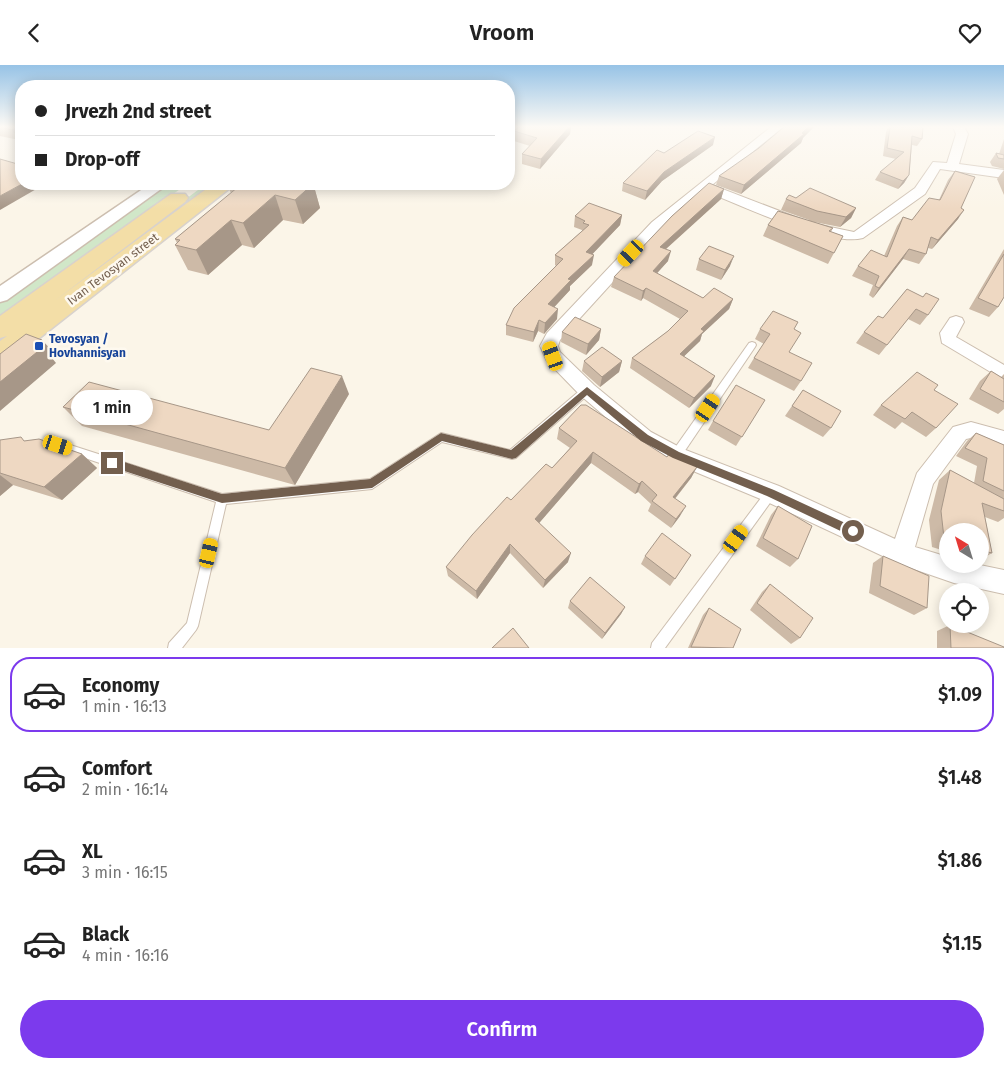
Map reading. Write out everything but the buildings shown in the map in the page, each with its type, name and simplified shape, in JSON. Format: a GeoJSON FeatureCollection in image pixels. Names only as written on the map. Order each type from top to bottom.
{"type":"FeatureCollection","features":[{"type":"Feature","properties":{"kind":"main road","name":"Ivan Tevosyan street"},"geometry":{"type":"LineString","coordinates":[[0,329],[189,190]]}},
{"type":"Feature","properties":{"kind":"main road","name":"Ivan Tevosyan street"},"geometry":{"type":"LineString","coordinates":[[0,355],[217,190]]}},
{"type":"Feature","properties":{"kind":"street"},"geometry":{"type":"LineString","coordinates":[[743,154],[657,225],[553,337],[549,346],[553,356],[587,390],[644,438],[676,455],[770,493],[902,554],[954,571],[1004,582]]}},
{"type":"Feature","properties":{"kind":"street"},"geometry":{"type":"LineString","coordinates":[[952,166],[956,154]]}},
{"type":"Feature","properties":{"kind":"street"},"geometry":{"type":"LineString","coordinates":[[703,186],[807,227],[853,236],[858,235],[920,191],[937,165],[1004,174]]}},
{"type":"Feature","properties":{"kind":"street"},"geometry":{"type":"LineString","coordinates":[[0,295],[151,190]]}},
{"type":"Feature","properties":{"kind":"street"},"geometry":{"type":"LineString","coordinates":[[956,321],[948,333],[948,339],[1004,373]]}},
{"type":"Feature","properties":{"kind":"street"},"geometry":{"type":"LineString","coordinates":[[902,554],[924,480],[960,433],[972,430],[1004,439]]}},
{"type":"Feature","properties":{"kind":"lane"},"geometry":{"type":"LineString","coordinates":[[676,455],[752,345]]}},
{"type":"Feature","properties":{"kind":"lane"},"geometry":{"type":"LineString","coordinates":[[38,445],[58,445],[222,499],[372,483],[441,437],[512,455],[587,390]]}},
{"type":"Feature","properties":{"kind":"lane"},"geometry":{"type":"LineString","coordinates":[[657,648],[770,493]]}},
{"type":"Feature","properties":{"kind":"lane"},"geometry":{"type":"LineString","coordinates":[[174,648],[192,626],[222,499]]}},
{"type":"Feature","properties":{"kind":"green space"},"geometry":{"type":"Polygon","coordinates":[[[159,190],[179,190],[0,320],[0,302],[159,190]]]}},
{"type":"Feature","properties":{"kind":"green space"},"geometry":{"type":"Polygon","coordinates":[[[198,190],[206,190],[0,346],[0,338],[198,190]]]}},
{"type":"Feature","properties":{"kind":"place","name":"Tevosyan / Hovhannisyan"},"geometry":{"type":"Point","coordinates":[39,346]}},
{"type":"Feature","properties":{"kind":"route"},"geometry":{"type":"LineString","coordinates":[[112,463],[222,499],[372,483],[441,437],[512,455],[587,390],[644,438],[676,455],[770,493],[853,531]]}}]}
